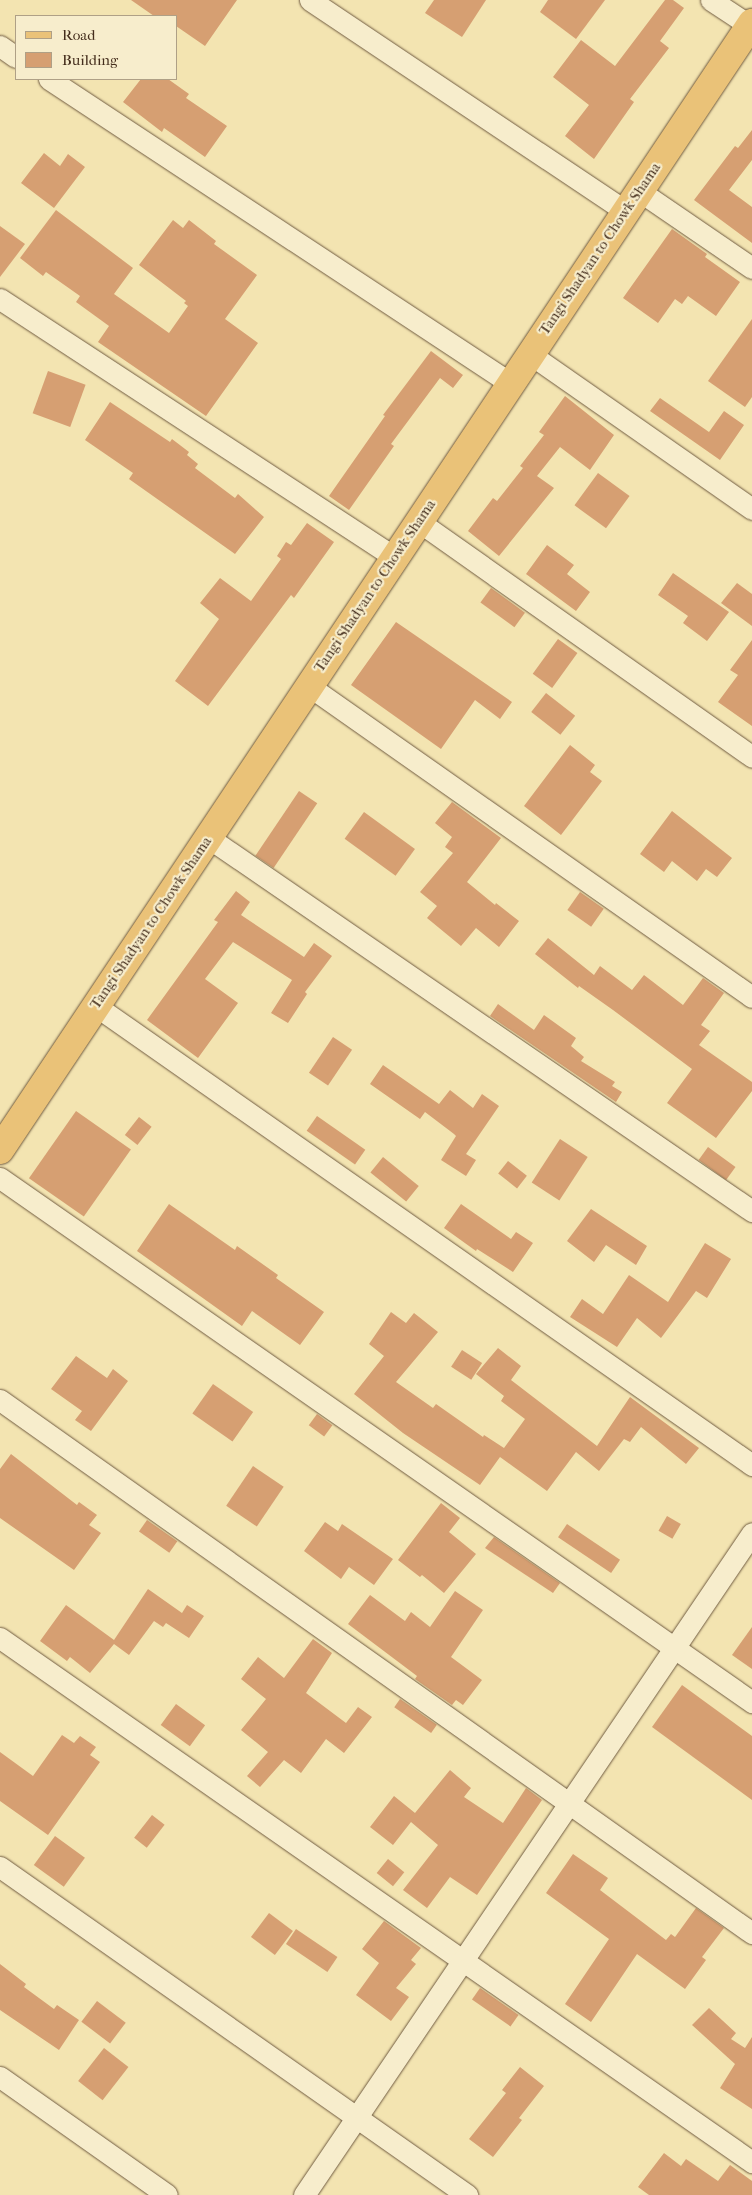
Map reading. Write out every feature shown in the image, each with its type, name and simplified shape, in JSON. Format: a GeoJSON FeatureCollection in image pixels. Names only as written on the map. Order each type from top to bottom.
{"type":"FeatureCollection","features":[{"type":"Feature","properties":{"kind":"main road","name":"Tangi Shadyan to Chowk Shama"},"geometry":{"type":"LineString","coordinates":[[0,1150],[510,383],[751,26]]}},
{"type":"Feature","properties":{"kind":"street"},"geometry":{"type":"LineString","coordinates":[[310,0],[632,201],[752,268]]}},
{"type":"Feature","properties":{"kind":"street"},"geometry":{"type":"LineString","coordinates":[[711,0],[751,26]]}},
{"type":"Feature","properties":{"kind":"street"},"geometry":{"type":"LineString","coordinates":[[0,46],[15,56]]}},
{"type":"Feature","properties":{"kind":"street"},"geometry":{"type":"LineString","coordinates":[[51,80],[510,383]]}},
{"type":"Feature","properties":{"kind":"street"},"geometry":{"type":"LineString","coordinates":[[0,299],[395,557]]}},
{"type":"Feature","properties":{"kind":"street"},"geometry":{"type":"LineString","coordinates":[[530,354],[752,509]]}},
{"type":"Feature","properties":{"kind":"street"},"geometry":{"type":"LineString","coordinates":[[418,521],[752,757]]}},
{"type":"Feature","properties":{"kind":"street"},"geometry":{"type":"LineString","coordinates":[[309,686],[752,997]]}},
{"type":"Feature","properties":{"kind":"street"},"geometry":{"type":"LineString","coordinates":[[208,838],[752,1210]]}},
{"type":"Feature","properties":{"kind":"street"},"geometry":{"type":"LineString","coordinates":[[96,1006],[752,1465]]}},
{"type":"Feature","properties":{"kind":"street"},"geometry":{"type":"LineString","coordinates":[[0,1178],[752,1702]]}},
{"type":"Feature","properties":{"kind":"street"},"geometry":{"type":"LineString","coordinates":[[0,1400],[752,1933]]}},
{"type":"Feature","properties":{"kind":"street"},"geometry":{"type":"LineString","coordinates":[[304,2195],[752,1533]]}},
{"type":"Feature","properties":{"kind":"street"},"geometry":{"type":"LineString","coordinates":[[0,1638],[752,2162]]}},
{"type":"Feature","properties":{"kind":"street"},"geometry":{"type":"LineString","coordinates":[[0,1867],[467,2195]]}},
{"type":"Feature","properties":{"kind":"street"},"geometry":{"type":"LineString","coordinates":[[0,2077],[167,2195]]}},
{"type":"Feature","properties":{"kind":"building"},"geometry":{"type":"Polygon","coordinates":[[[131,0],[237,0],[205,46],[178,27],[178,15],[153,15],[131,0]]]}},
{"type":"Feature","properties":{"kind":"building"},"geometry":{"type":"Polygon","coordinates":[[[434,0],[486,0],[462,37],[425,13],[434,0]]]}},
{"type":"Feature","properties":{"kind":"building"},"geometry":{"type":"Polygon","coordinates":[[[548,0],[605,0],[576,39],[540,12],[548,0]]]}},
{"type":"Feature","properties":{"kind":"building"},"geometry":{"type":"Polygon","coordinates":[[[665,0],[673,0],[684,8],[660,41],[669,48],[630,99],[634,102],[594,159],[565,136],[589,105],[553,77],[581,40],[615,66],[665,0]]]}},
{"type":"Feature","properties":{"kind":"building"},"geometry":{"type":"Polygon","coordinates":[[[140,80],[169,80],[189,94],[186,98],[227,126],[205,157],[164,128],[162,132],[123,102],[140,80]]]}},
{"type":"Feature","properties":{"kind":"building"},"geometry":{"type":"Polygon","coordinates":[[[752,130],[752,160],[729,190],[752,207],[752,243],[694,200],[735,146],[738,148],[752,130]]]}},
{"type":"Feature","properties":{"kind":"building"},"geometry":{"type":"Polygon","coordinates":[[[44,153],[60,166],[68,154],[85,167],[54,208],[21,183],[44,153]]]}},
{"type":"Feature","properties":{"kind":"building"},"geometry":{"type":"Polygon","coordinates":[[[56,210],[133,268],[114,294],[169,333],[188,306],[184,303],[186,301],[139,265],[173,220],[183,228],[189,220],[216,241],[214,244],[257,275],[225,319],[258,343],[206,416],[98,342],[109,326],[76,302],[80,296],[46,272],[43,276],[20,258],[56,210]]]}},
{"type":"Feature","properties":{"kind":"building"},"geometry":{"type":"Polygon","coordinates":[[[0,226],[25,244],[0,277],[0,226]]]}},
{"type":"Feature","properties":{"kind":"building"},"geometry":{"type":"Polygon","coordinates":[[[672,229],[707,254],[705,257],[740,282],[716,316],[688,296],[682,304],[675,299],[658,323],[623,298],[672,229]]]}},
{"type":"Feature","properties":{"kind":"building"},"geometry":{"type":"Polygon","coordinates":[[[752,319],[752,397],[745,407],[708,381],[752,319]]]}},
{"type":"Feature","properties":{"kind":"building"},"geometry":{"type":"Polygon","coordinates":[[[431,351],[463,375],[453,388],[440,378],[391,444],[394,446],[349,510],[329,496],[385,416],[383,415],[431,351]]]}},
{"type":"Feature","properties":{"kind":"building"},"geometry":{"type":"Polygon","coordinates":[[[48,371],[86,385],[70,427],[33,413],[48,371]]]}},
{"type":"Feature","properties":{"kind":"building"},"geometry":{"type":"Polygon","coordinates":[[[565,396],[614,435],[590,470],[560,447],[537,476],[554,488],[499,556],[468,531],[493,498],[497,501],[523,468],[520,466],[544,435],[539,432],[565,396]]]}},
{"type":"Feature","properties":{"kind":"building"},"geometry":{"type":"Polygon","coordinates":[[[660,398],[709,432],[724,411],[744,425],[720,460],[650,411],[660,398]]]}},
{"type":"Feature","properties":{"kind":"building"},"geometry":{"type":"Polygon","coordinates":[[[110,402],[170,442],[172,439],[189,452],[187,455],[198,464],[195,468],[235,498],[238,494],[264,517],[235,554],[129,479],[133,473],[85,440],[110,402]]]}},
{"type":"Feature","properties":{"kind":"building"},"geometry":{"type":"Polygon","coordinates":[[[598,473],[630,496],[606,528],[574,505],[598,473]]]}},
{"type":"Feature","properties":{"kind":"building"},"geometry":{"type":"Polygon","coordinates":[[[307,523],[334,542],[294,598],[291,595],[208,706],[175,681],[219,619],[200,603],[220,578],[251,601],[281,559],[277,556],[286,542],[291,545],[307,523]]]}},
{"type":"Feature","properties":{"kind":"building"},"geometry":{"type":"Polygon","coordinates":[[[547,545],[574,565],[567,574],[590,592],[576,611],[526,574],[547,545]]]}},
{"type":"Feature","properties":{"kind":"building"},"geometry":{"type":"Polygon","coordinates":[[[673,573],[729,612],[707,641],[683,623],[688,616],[658,595],[673,573]]]}},
{"type":"Feature","properties":{"kind":"building"},"geometry":{"type":"Polygon","coordinates":[[[737,583],[752,594],[752,626],[721,603],[737,583]]]}},
{"type":"Feature","properties":{"kind":"building"},"geometry":{"type":"Polygon","coordinates":[[[491,588],[525,613],[514,627],[480,603],[491,588]]]}},
{"type":"Feature","properties":{"kind":"building"},"geometry":{"type":"Polygon","coordinates":[[[396,622],[512,702],[500,719],[475,700],[441,749],[351,685],[396,622]]]}},
{"type":"Feature","properties":{"kind":"building"},"geometry":{"type":"Polygon","coordinates":[[[558,639],[577,653],[552,688],[533,674],[558,639]]]}},
{"type":"Feature","properties":{"kind":"building"},"geometry":{"type":"Polygon","coordinates":[[[752,640],[752,726],[718,702],[738,675],[730,670],[752,640]]]}},
{"type":"Feature","properties":{"kind":"building"},"geometry":{"type":"Polygon","coordinates":[[[546,693],[575,716],[560,735],[531,712],[546,693]]]}},
{"type":"Feature","properties":{"kind":"building"},"geometry":{"type":"Polygon","coordinates":[[[570,745],[595,765],[590,772],[602,781],[561,835],[524,806],[570,745]]]}},
{"type":"Feature","properties":{"kind":"building"},"geometry":{"type":"Polygon","coordinates":[[[299,791],[317,803],[274,868],[255,856],[299,791]]]}},
{"type":"Feature","properties":{"kind":"building"},"geometry":{"type":"Polygon","coordinates":[[[452,802],[501,838],[467,882],[495,905],[496,903],[519,921],[499,947],[476,928],[461,946],[427,918],[437,906],[420,892],[453,853],[445,847],[452,837],[435,823],[452,802]]]}},
{"type":"Feature","properties":{"kind":"building"},"geometry":{"type":"Polygon","coordinates":[[[672,811],[732,858],[717,877],[706,869],[697,881],[672,861],[664,872],[640,854],[672,811]]]}},
{"type":"Feature","properties":{"kind":"building"},"geometry":{"type":"Polygon","coordinates":[[[364,812],[415,849],[396,876],[345,839],[364,812]]]}},
{"type":"Feature","properties":{"kind":"building"},"geometry":{"type":"Polygon","coordinates":[[[236,891],[250,902],[241,915],[304,957],[314,943],[332,956],[305,992],[307,994],[288,1023],[271,1013],[292,980],[233,942],[205,979],[238,1003],[198,1058],[147,1020],[218,922],[214,920],[236,891]]]}},
{"type":"Feature","properties":{"kind":"building"},"geometry":{"type":"Polygon","coordinates":[[[580,892],[604,909],[591,927],[567,910],[580,892]]]}},
{"type":"Feature","properties":{"kind":"building"},"geometry":{"type":"Polygon","coordinates":[[[548,938],[594,975],[600,966],[632,990],[644,975],[683,1005],[703,978],[724,993],[701,1025],[710,1031],[699,1045],[752,1082],[752,1091],[716,1138],[667,1103],[692,1069],[613,1010],[579,986],[578,988],[535,954],[548,938]]]}},
{"type":"Feature","properties":{"kind":"building"},"geometry":{"type":"Polygon","coordinates":[[[498,1004],[534,1030],[544,1015],[576,1038],[571,1046],[584,1057],[581,1061],[615,1082],[612,1086],[622,1092],[616,1102],[490,1016],[498,1004]]]}},
{"type":"Feature","properties":{"kind":"building"},"geometry":{"type":"Polygon","coordinates":[[[333,1037],[352,1050],[328,1086],[309,1073],[333,1037]]]}},
{"type":"Feature","properties":{"kind":"building"},"geometry":{"type":"Polygon","coordinates":[[[383,1065],[439,1104],[450,1090],[473,1108],[482,1094],[499,1106],[466,1154],[476,1160],[466,1176],[441,1160],[456,1136],[454,1134],[425,1112],[420,1119],[370,1084],[383,1065]]]}},
{"type":"Feature","properties":{"kind":"building"},"geometry":{"type":"Polygon","coordinates":[[[76,1111],[131,1149],[84,1217],[29,1178],[76,1111]]]}},
{"type":"Feature","properties":{"kind":"building"},"geometry":{"type":"Polygon","coordinates":[[[317,1116],[365,1150],[355,1165],[307,1131],[317,1116]]]}},
{"type":"Feature","properties":{"kind":"building"},"geometry":{"type":"Polygon","coordinates":[[[139,1117],[152,1127],[137,1145],[125,1135],[139,1117]]]}},
{"type":"Feature","properties":{"kind":"building"},"geometry":{"type":"Polygon","coordinates":[[[560,1139],[588,1157],[559,1201],[532,1183],[560,1139]]]}},
{"type":"Feature","properties":{"kind":"building"},"geometry":{"type":"Polygon","coordinates":[[[708,1147],[736,1167],[726,1180],[699,1160],[708,1147]]]}},
{"type":"Feature","properties":{"kind":"building"},"geometry":{"type":"Polygon","coordinates":[[[383,1157],[419,1186],[406,1201],[370,1173],[383,1157]]]}},
{"type":"Feature","properties":{"kind":"building"},"geometry":{"type":"Polygon","coordinates":[[[508,1161],[527,1176],[517,1188],[498,1174],[508,1161]]]}},
{"type":"Feature","properties":{"kind":"building"},"geometry":{"type":"Polygon","coordinates":[[[169,1204],[235,1250],[237,1246],[278,1275],[276,1278],[324,1312],[300,1345],[252,1311],[242,1326],[137,1251],[169,1204]]]}},
{"type":"Feature","properties":{"kind":"building"},"geometry":{"type":"Polygon","coordinates":[[[461,1204],[511,1239],[516,1232],[533,1243],[513,1272],[477,1249],[476,1251],[444,1228],[461,1204]]]}},
{"type":"Feature","properties":{"kind":"building"},"geometry":{"type":"Polygon","coordinates":[[[591,1209],[647,1246],[636,1265],[606,1245],[594,1262],[567,1241],[591,1209]]]}},
{"type":"Feature","properties":{"kind":"building"},"geometry":{"type":"Polygon","coordinates":[[[705,1243],[731,1259],[707,1298],[696,1291],[661,1338],[637,1318],[617,1347],[570,1317],[582,1299],[603,1314],[629,1275],[668,1302],[705,1243]]]}},
{"type":"Feature","properties":{"kind":"building"},"geometry":{"type":"Polygon","coordinates":[[[391,1312],[406,1323],[414,1313],[438,1332],[396,1382],[433,1408],[436,1404],[483,1437],[484,1435],[504,1448],[525,1419],[501,1401],[504,1396],[476,1374],[498,1348],[521,1366],[511,1380],[597,1446],[630,1397],[699,1448],[686,1464],[641,1427],[630,1442],[624,1439],[599,1471],[576,1452],[547,1491],[500,1457],[480,1485],[403,1433],[354,1394],[384,1356],[369,1344],[391,1312]]]}},
{"type":"Feature","properties":{"kind":"building"},"geometry":{"type":"Polygon","coordinates":[[[462,1350],[482,1363],[471,1380],[451,1367],[462,1350]]]}},
{"type":"Feature","properties":{"kind":"building"},"geometry":{"type":"Polygon","coordinates":[[[76,1356],[107,1378],[113,1369],[128,1381],[91,1431],[75,1420],[82,1411],[51,1389],[76,1356]]]}},
{"type":"Feature","properties":{"kind":"building"},"geometry":{"type":"Polygon","coordinates":[[[213,1384],[253,1412],[232,1442],[192,1413],[213,1384]]]}},
{"type":"Feature","properties":{"kind":"building"},"geometry":{"type":"Polygon","coordinates":[[[317,1414],[332,1425],[324,1436],[309,1425],[317,1414]]]}},
{"type":"Feature","properties":{"kind":"building"},"geometry":{"type":"Polygon","coordinates":[[[11,1454],[77,1505],[79,1502],[97,1515],[89,1525],[101,1533],[74,1570],[0,1518],[0,1469],[11,1454]]]}},
{"type":"Feature","properties":{"kind":"building"},"geometry":{"type":"Polygon","coordinates":[[[253,1466],[284,1487],[257,1526],[226,1506],[253,1466]]]}},
{"type":"Feature","properties":{"kind":"building"},"geometry":{"type":"Polygon","coordinates":[[[441,1503],[460,1518],[449,1532],[476,1554],[444,1593],[422,1575],[420,1577],[398,1560],[441,1503]]]}},
{"type":"Feature","properties":{"kind":"building"},"geometry":{"type":"Polygon","coordinates":[[[667,1516],[681,1524],[672,1539],[658,1531],[667,1516]]]}},
{"type":"Feature","properties":{"kind":"building"},"geometry":{"type":"Polygon","coordinates":[[[147,1520],[177,1541],[169,1553],[139,1531],[147,1520]]]}},
{"type":"Feature","properties":{"kind":"building"},"geometry":{"type":"Polygon","coordinates":[[[325,1522],[338,1531],[342,1524],[393,1559],[374,1585],[349,1567],[341,1579],[304,1551],[325,1522]]]}},
{"type":"Feature","properties":{"kind":"building"},"geometry":{"type":"Polygon","coordinates":[[[567,1524],[620,1560],[611,1573],[558,1537],[567,1524]]]}},
{"type":"Feature","properties":{"kind":"building"},"geometry":{"type":"Polygon","coordinates":[[[494,1537],[560,1583],[553,1593],[485,1548],[494,1537]]]}},
{"type":"Feature","properties":{"kind":"building"},"geometry":{"type":"Polygon","coordinates":[[[148,1589],[182,1613],[187,1605],[204,1616],[189,1638],[166,1623],[163,1627],[154,1621],[129,1655],[114,1644],[90,1673],[70,1657],[67,1661],[40,1641],[66,1605],[114,1640],[148,1589]]]}},
{"type":"Feature","properties":{"kind":"building"},"geometry":{"type":"Polygon","coordinates":[[[455,1591],[483,1610],[451,1657],[482,1680],[463,1705],[456,1700],[452,1705],[415,1679],[417,1676],[348,1624],[370,1595],[405,1621],[411,1612],[430,1627],[455,1591]]]}},
{"type":"Feature","properties":{"kind":"building"},"geometry":{"type":"Polygon","coordinates":[[[752,1627],[752,1669],[732,1655],[752,1627]]]}},
{"type":"Feature","properties":{"kind":"building"},"geometry":{"type":"Polygon","coordinates":[[[313,1639],[332,1653],[306,1693],[346,1723],[358,1707],[372,1717],[344,1753],[326,1739],[301,1773],[284,1760],[260,1787],[247,1776],[268,1752],[241,1730],[266,1699],[241,1679],[258,1657],[284,1678],[313,1639]]]}},
{"type":"Feature","properties":{"kind":"building"},"geometry":{"type":"Polygon","coordinates":[[[682,1685],[752,1736],[752,1800],[652,1727],[682,1685]]]}},
{"type":"Feature","properties":{"kind":"building"},"geometry":{"type":"Polygon","coordinates":[[[400,1699],[437,1725],[431,1733],[394,1707],[400,1699]]]}},
{"type":"Feature","properties":{"kind":"building"},"geometry":{"type":"Polygon","coordinates":[[[176,1704],[205,1725],[190,1746],[161,1725],[176,1704]]]}},
{"type":"Feature","properties":{"kind":"building"},"geometry":{"type":"Polygon","coordinates":[[[62,1735],[74,1743],[80,1736],[96,1747],[90,1755],[100,1762],[48,1835],[0,1801],[0,1752],[33,1776],[62,1735]]]}},
{"type":"Feature","properties":{"kind":"building"},"geometry":{"type":"Polygon","coordinates":[[[450,1770],[471,1788],[464,1797],[503,1823],[526,1788],[542,1800],[477,1895],[450,1877],[427,1908],[403,1890],[438,1845],[411,1822],[393,1845],[370,1827],[394,1796],[415,1813],[450,1770]]]}},
{"type":"Feature","properties":{"kind":"building"},"geometry":{"type":"Polygon","coordinates":[[[152,1815],[165,1825],[147,1848],[134,1838],[152,1815]]]}},
{"type":"Feature","properties":{"kind":"building"},"geometry":{"type":"Polygon","coordinates":[[[55,1836],[85,1858],[64,1887],[34,1865],[55,1836]]]}},
{"type":"Feature","properties":{"kind":"building"},"geometry":{"type":"Polygon","coordinates":[[[573,1854],[608,1878],[600,1890],[666,1940],[671,1934],[675,1937],[696,1908],[724,1928],[702,1957],[706,1960],[685,1989],[637,1954],[591,2022],[565,2004],[609,1939],[546,1893],[573,1854]]]}},
{"type":"Feature","properties":{"kind":"building"},"geometry":{"type":"Polygon","coordinates":[[[388,1859],[404,1872],[393,1886],[377,1873],[388,1859]]]}},
{"type":"Feature","properties":{"kind":"building"},"geometry":{"type":"Polygon","coordinates":[[[269,1913],[293,1931],[275,1955],[251,1937],[269,1913]]]}},
{"type":"Feature","properties":{"kind":"building"},"geometry":{"type":"Polygon","coordinates":[[[384,1921],[421,1948],[411,1960],[416,1964],[396,1988],[409,1997],[391,2021],[356,1995],[379,1963],[362,1949],[384,1921]]]}},
{"type":"Feature","properties":{"kind":"building"},"geometry":{"type":"Polygon","coordinates":[[[296,1929],[337,1957],[327,1972],[286,1944],[296,1929]]]}},
{"type":"Feature","properties":{"kind":"building"},"geometry":{"type":"Polygon","coordinates":[[[0,1964],[26,1984],[24,1987],[54,2009],[57,2005],[79,2020],[59,2050],[0,2010],[0,1964]]]}},
{"type":"Feature","properties":{"kind":"building"},"geometry":{"type":"Polygon","coordinates":[[[480,1988],[519,2015],[510,2026],[472,1999],[480,1988]]]}},
{"type":"Feature","properties":{"kind":"building"},"geometry":{"type":"Polygon","coordinates":[[[97,2001],[126,2023],[110,2043],[81,2022],[97,2001]]]}},
{"type":"Feature","properties":{"kind":"building"},"geometry":{"type":"Polygon","coordinates":[[[709,2008],[736,2033],[731,2039],[745,2048],[752,2037],[752,2109],[720,2088],[735,2064],[692,2025],[709,2008]]]}},
{"type":"Feature","properties":{"kind":"building"},"geometry":{"type":"Polygon","coordinates":[[[104,2048],[128,2067],[103,2100],[78,2081],[104,2048]]]}},
{"type":"Feature","properties":{"kind":"building"},"geometry":{"type":"Polygon","coordinates":[[[520,2067],[544,2086],[519,2118],[522,2120],[493,2157],[469,2139],[506,2093],[502,2090],[520,2067]]]}},
{"type":"Feature","properties":{"kind":"building"},"geometry":{"type":"Polygon","coordinates":[[[664,2153],[681,2166],[686,2159],[718,2181],[730,2165],[752,2181],[752,2195],[649,2195],[638,2187],[664,2153]]]}}]}
